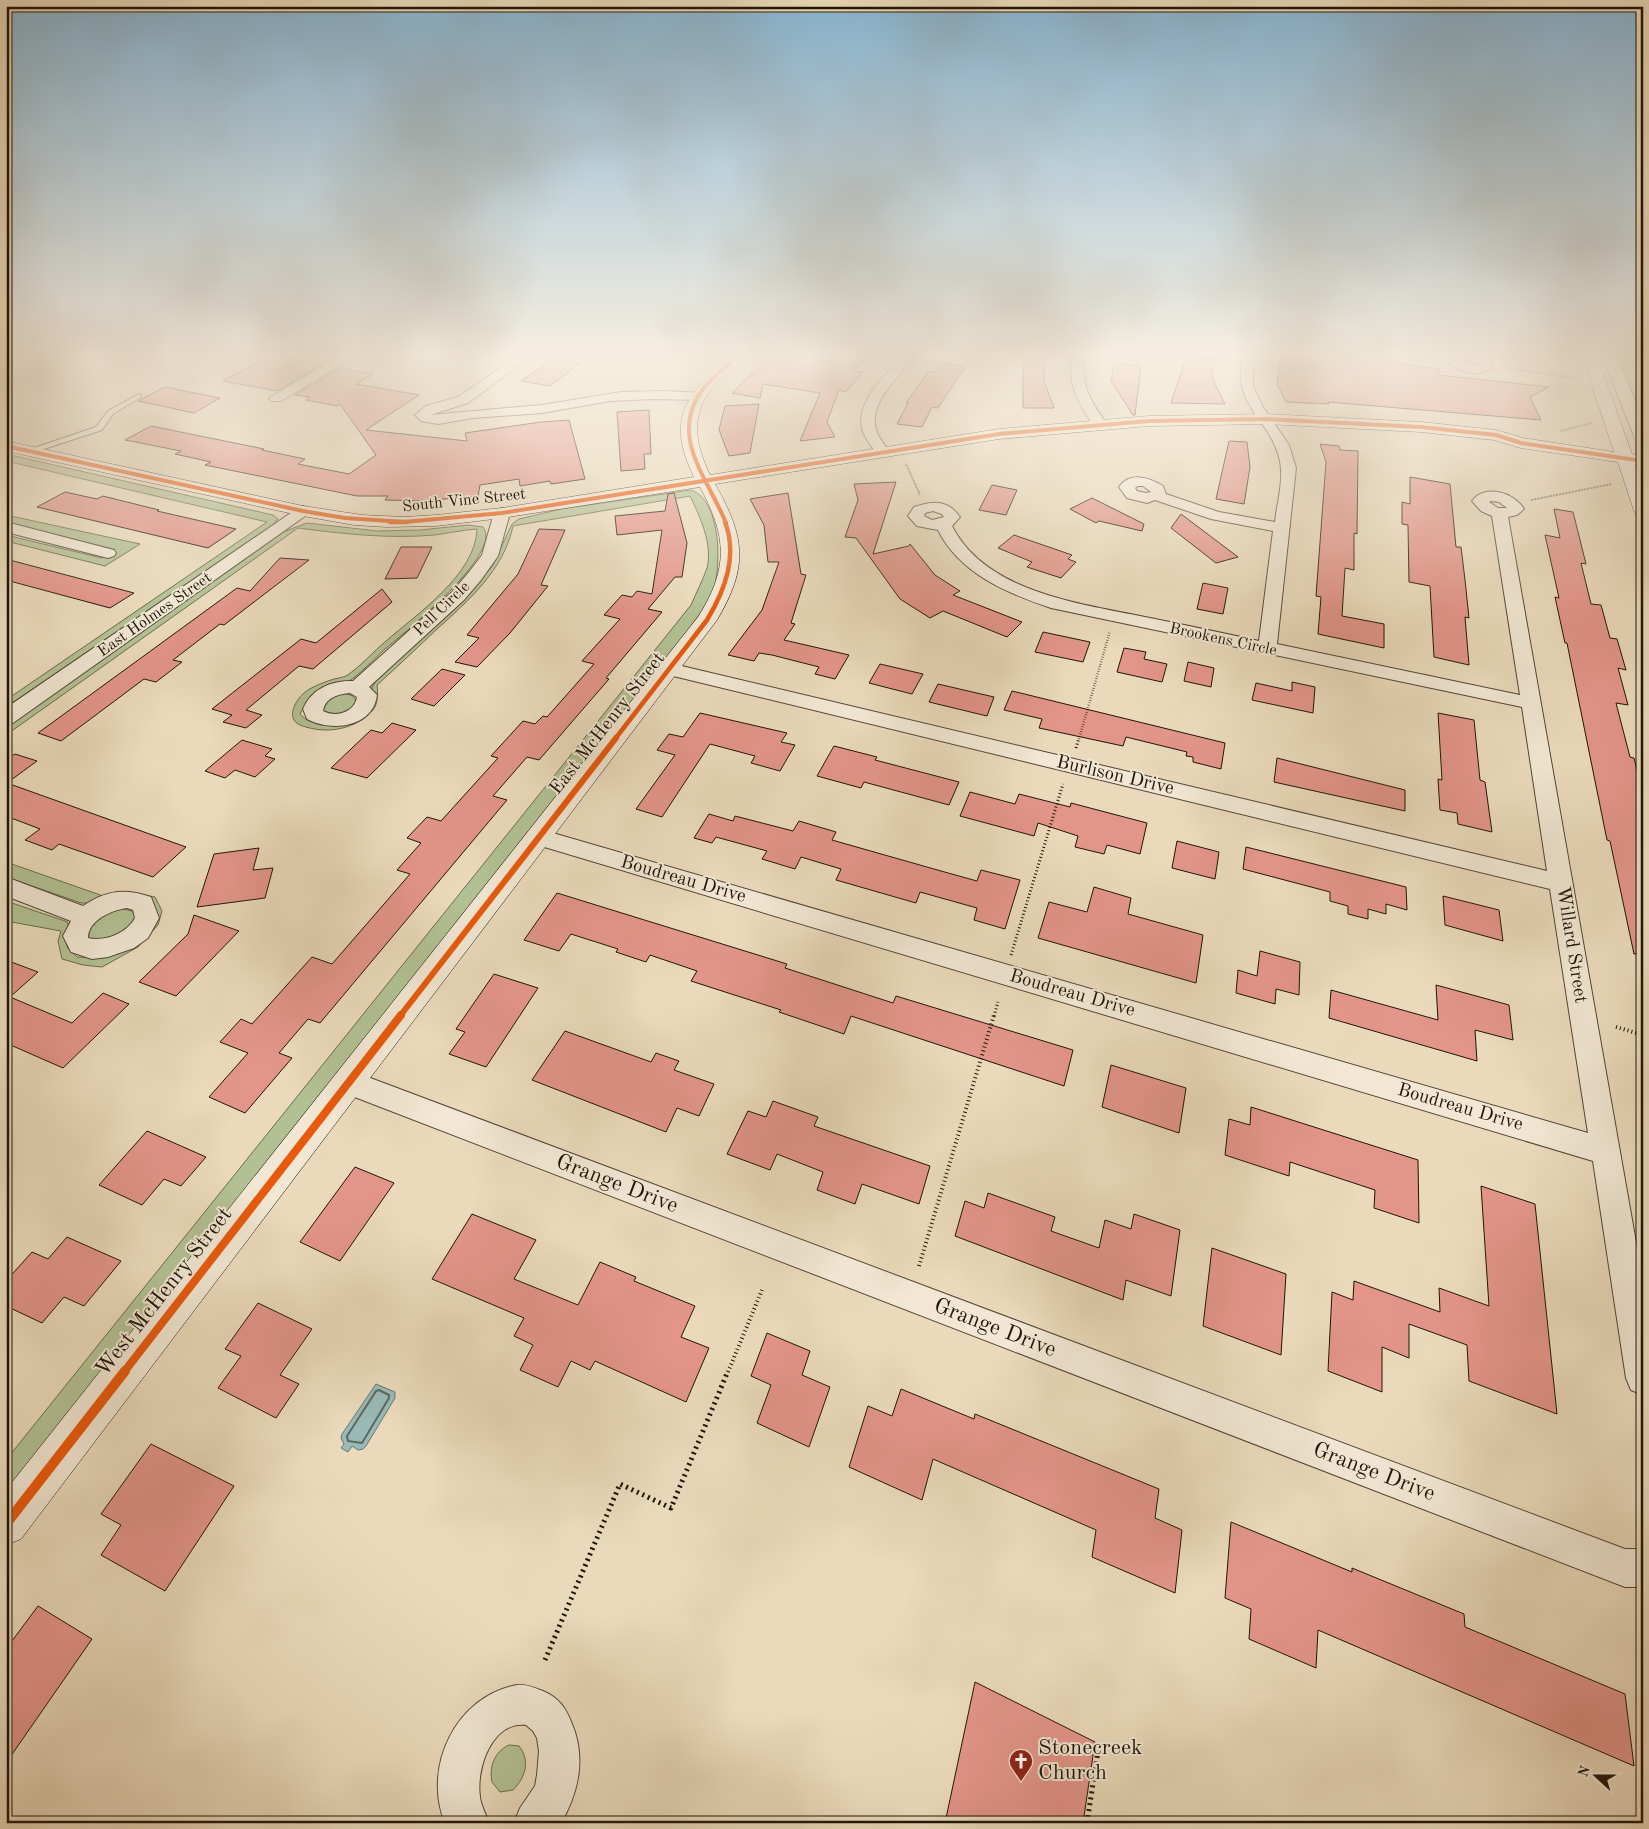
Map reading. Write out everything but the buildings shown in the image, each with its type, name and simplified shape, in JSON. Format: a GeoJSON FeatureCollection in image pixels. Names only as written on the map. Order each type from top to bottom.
{"type":"FeatureCollection","features":[{"type":"Feature","properties":{"kind":"street","name":"East McHenry Street"},"geometry":{"type":"LineString","coordinates":[[349,1082],[669,670],[718,603],[730,568],[731,548],[728,529],[720,508],[690,451],[687,440]]}},
{"type":"Feature","properties":{"kind":"street"},"geometry":{"type":"LineString","coordinates":[[873,440],[884,452]]}},
{"type":"Feature","properties":{"kind":"street","name":"South Vine Street"},"geometry":{"type":"LineString","coordinates":[[6,446],[303,511],[342,518],[400,522],[446,520],[502,512],[958,440]]}},
{"type":"Feature","properties":{"kind":"street"},"geometry":{"type":"LineString","coordinates":[[1267,649],[1289,468],[1281,440]]}},
{"type":"Feature","properties":{"kind":"street","name":"South Vine Street"},"geometry":{"type":"LineString","coordinates":[[1513,440],[1522,443],[1622,453],[1643,451]]}},
{"type":"Feature","properties":{"kind":"street"},"geometry":{"type":"LineString","coordinates":[[1618,440],[1643,512]]}},
{"type":"Feature","properties":{"kind":"street","name":"South Vine Street"},"geometry":{"type":"LineString","coordinates":[[1622,453],[1643,461]]}},
{"type":"Feature","properties":{"kind":"street"},"geometry":{"type":"LineString","coordinates":[[1157,496],[1209,514],[1282,528]]}},
{"type":"Feature","properties":{"kind":"street","name":"Willard Street"},"geometry":{"type":"LineString","coordinates":[[1506,508],[1530,703],[1643,1378]]}},
{"type":"Feature","properties":{"kind":"street","name":"East Holmes Street"},"geometry":{"type":"LineString","coordinates":[[6,718],[303,511]]}},
{"type":"Feature","properties":{"kind":"street","name":"Pell Circle"},"geometry":{"type":"LineString","coordinates":[[357,688],[458,596],[476,576],[490,556],[496,540],[502,512]]}},
{"type":"Feature","properties":{"kind":"street","name":"Brookens Circle"},"geometry":{"type":"LineString","coordinates":[[943,524],[956,546],[970,561],[994,577],[1029,595],[1091,613],[1530,703]]}},
{"type":"Feature","properties":{"kind":"street"},"geometry":{"type":"LineString","coordinates":[[6,527],[108,553]]}},
{"type":"Feature","properties":{"kind":"street","name":"Burlison Drive"},"geometry":{"type":"LineString","coordinates":[[669,670],[1560,883]]}},
{"type":"Feature","properties":{"kind":"street","name":"Boudreau Drive"},"geometry":{"type":"LineString","coordinates":[[539,837],[1604,1151]]}},
{"type":"Feature","properties":{"kind":"street"},"geometry":{"type":"LineString","coordinates":[[6,886],[86,916]]}},
{"type":"Feature","properties":{"kind":"street","name":"West McHenry Street"},"geometry":{"type":"LineString","coordinates":[[6,1524],[349,1082]]}},
{"type":"Feature","properties":{"kind":"street","name":"Grange Drive"},"geometry":{"type":"LineString","coordinates":[[349,1082],[1625,1568],[1643,1568]]}},
{"type":"Feature","properties":{"kind":"street"},"geometry":{"type":"LineString","coordinates":[[468,1823],[461,1809],[459,1787],[461,1765],[469,1743],[481,1725],[496,1712],[512,1705],[528,1705],[542,1712],[553,1725],[559,1743],[560,1765],[556,1787],[546,1808],[535,1823]]}},
{"type":"Feature","properties":{"kind":"lane"},"geometry":{"type":"LineString","coordinates":[[29,451],[61,440]]}},
{"type":"Feature","properties":{"kind":"path"},"geometry":{"type":"LineString","coordinates":[[902,456],[922,500]]}},
{"type":"Feature","properties":{"kind":"path"},"geometry":{"type":"LineString","coordinates":[[1506,508],[1612,484]]}},
{"type":"Feature","properties":{"kind":"path"},"geometry":{"type":"LineString","coordinates":[[1075,752],[1110,631]]}},
{"type":"Feature","properties":{"kind":"path"},"geometry":{"type":"LineString","coordinates":[[1011,956],[1063,784]]}},
{"type":"Feature","properties":{"kind":"path"},"geometry":{"type":"LineString","coordinates":[[919,1266],[998,1002]]}},
{"type":"Feature","properties":{"kind":"path"},"geometry":{"type":"LineString","coordinates":[[1616,1027],[1643,1035]]}},
{"type":"Feature","properties":{"kind":"path"},"geometry":{"type":"LineString","coordinates":[[545,1660],[620,1484],[671,1508],[762,1290]]}},
{"type":"Feature","properties":{"kind":"path"},"geometry":{"type":"LineString","coordinates":[[1087,1823],[1098,1751]]}},
{"type":"Feature","properties":{"kind":"green space"},"geometry":{"type":"Polygon","coordinates":[[[6,454],[273,515],[278,519],[272,526],[6,707],[6,700],[267,522],[6,461],[6,454]]]}},
{"type":"Feature","properties":{"kind":"green space"},"geometry":{"type":"Polygon","coordinates":[[[691,490],[701,496],[709,507],[717,537],[718,553],[715,584],[712,595],[705,607],[6,1490],[6,1460],[691,605],[707,568],[707,540],[690,496],[513,526],[502,557],[483,584],[460,608],[377,685],[375,708],[359,722],[350,726],[324,730],[304,727],[295,721],[293,713],[299,698],[313,687],[344,677],[351,672],[443,592],[467,562],[474,546],[477,529],[435,535],[384,536],[298,528],[6,735],[6,726],[283,532],[307,523],[377,531],[420,530],[468,525],[483,527],[486,539],[479,555],[449,592],[358,675],[340,686],[315,694],[310,698],[300,714],[315,723],[344,725],[372,692],[372,687],[376,681],[478,584],[493,565],[512,524],[519,519],[561,509],[691,490]]]}},
{"type":"Feature","properties":{"kind":"green space"},"geometry":{"type":"Polygon","coordinates":[[[6,515],[140,544],[105,566],[6,541],[6,535],[102,558],[115,550],[6,524],[6,515]]]}},
{"type":"Feature","properties":{"kind":"green space"},"geometry":{"type":"Polygon","coordinates":[[[344,693],[353,696],[357,702],[347,714],[327,717],[318,705],[321,701],[344,693]]]}},
{"type":"Feature","properties":{"kind":"green space"},"geometry":{"type":"Polygon","coordinates":[[[6,862],[106,897],[124,892],[155,897],[162,911],[158,925],[138,947],[102,967],[83,965],[62,959],[58,941],[61,931],[6,921],[6,901],[68,922],[67,947],[77,957],[102,958],[118,953],[150,904],[81,903],[6,877],[6,862]]]}},
{"type":"Feature","properties":{"kind":"green space"},"geometry":{"type":"Polygon","coordinates":[[[119,908],[132,911],[137,919],[125,937],[86,942],[85,931],[95,918],[119,908]]]}},
{"type":"Feature","properties":{"kind":"green space"},"geometry":{"type":"Polygon","coordinates":[[[509,1745],[519,1746],[523,1752],[526,1763],[525,1769],[521,1780],[513,1790],[500,1792],[492,1782],[491,1771],[496,1756],[509,1745]]]}},
{"type":"Feature","properties":{"kind":"water"},"geometry":{"type":"Polygon","coordinates":[[[376,1384],[395,1392],[395,1398],[366,1446],[358,1450],[352,1446],[348,1452],[341,1448],[344,1444],[341,1438],[342,1434],[376,1384]]]}},
{"type":"Feature","properties":{"kind":"cycle path"},"geometry":{"type":"LineString","coordinates":[[6,1524],[707,620],[724,586],[731,558],[731,548],[728,529],[721,510],[694,459],[689,440]]}},
{"type":"Feature","properties":{"kind":"cycle path"},"geometry":{"type":"LineString","coordinates":[[6,446],[303,511],[354,520],[404,522],[502,513],[959,440]]}},
{"type":"Feature","properties":{"kind":"cycle path"},"geometry":{"type":"LineString","coordinates":[[1513,440],[1643,461]]}},
{"type":"Feature","properties":{"kind":"place","name":"Stonecreek Church"},"geometry":{"type":"Point","coordinates":[1021,1782]}}]}
